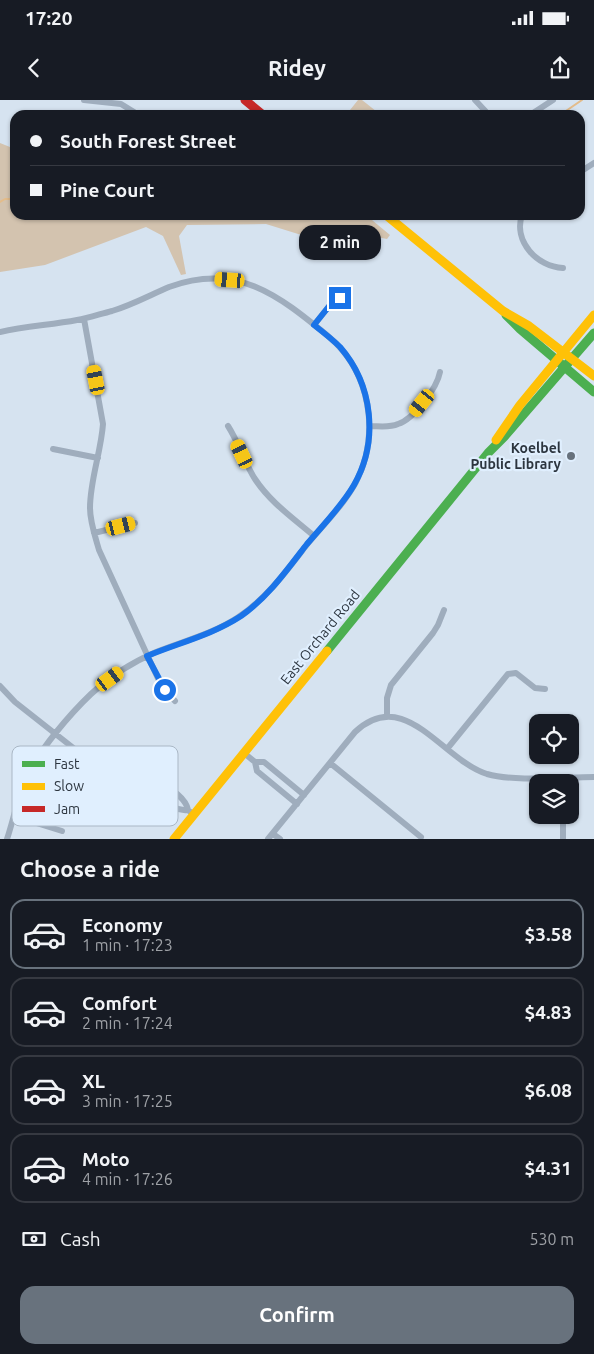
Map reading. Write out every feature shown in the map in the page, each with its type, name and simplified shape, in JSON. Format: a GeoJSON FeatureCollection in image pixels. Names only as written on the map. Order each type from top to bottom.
{"type":"FeatureCollection","features":[{"type":"Feature","properties":{"kind":"street"},"geometry":{"type":"LineString","coordinates":[[84,100],[123,105],[131,110]]}},
{"type":"Feature","properties":{"kind":"street"},"geometry":{"type":"LineString","coordinates":[[245,100],[257,110]]}},
{"type":"Feature","properties":{"kind":"street"},"geometry":{"type":"LineString","coordinates":[[475,100],[484,110]]}},
{"type":"Feature","properties":{"kind":"street"},"geometry":{"type":"LineString","coordinates":[[538,110],[553,100]]}},
{"type":"Feature","properties":{"kind":"street"},"geometry":{"type":"LineString","coordinates":[[392,220],[503,311],[516,326],[560,356],[572,359],[594,376]]}},
{"type":"Feature","properties":{"kind":"street"},"geometry":{"type":"LineString","coordinates":[[521,220],[519,230],[526,247],[544,264],[554,268],[562,268]]}},
{"type":"Feature","properties":{"kind":"street"},"geometry":{"type":"LineString","coordinates":[[0,332],[84,319],[122,308],[179,284],[196,280],[218,279],[246,284],[272,294],[291,306],[340,348],[357,373],[366,397],[370,426],[368,448],[355,483],[268,592],[250,610],[213,631],[147,656],[118,673],[82,702],[46,746]]}},
{"type":"Feature","properties":{"kind":"street"},"geometry":{"type":"LineString","coordinates":[[314,325],[330,305],[346,296]]}},
{"type":"Feature","properties":{"kind":"street","name":"East Orchard Road"},"geometry":{"type":"LineString","coordinates":[[174,839],[191,813],[244,753],[488,453],[520,405],[594,315]]}},
{"type":"Feature","properties":{"kind":"street"},"geometry":{"type":"LineString","coordinates":[[84,319],[102,411],[102,439],[91,493],[90,508],[94,533],[99,550],[147,656],[161,685],[175,701]]}},
{"type":"Feature","properties":{"kind":"street","name":"East Orchard Road"},"geometry":{"type":"LineString","coordinates":[[488,453],[594,333]]}},
{"type":"Feature","properties":{"kind":"street"},"geometry":{"type":"LineString","coordinates":[[560,356],[564,368],[594,392]]}},
{"type":"Feature","properties":{"kind":"street"},"geometry":{"type":"LineString","coordinates":[[370,426],[390,426],[410,417],[436,385],[440,372]]}},
{"type":"Feature","properties":{"kind":"street"},"geometry":{"type":"LineString","coordinates":[[228,426],[252,474],[262,489],[275,504],[314,536]]}},
{"type":"Feature","properties":{"kind":"street"},"geometry":{"type":"LineString","coordinates":[[53,449],[98,458]]}},
{"type":"Feature","properties":{"kind":"street"},"geometry":{"type":"LineString","coordinates":[[94,533],[135,523]]}},
{"type":"Feature","properties":{"kind":"street"},"geometry":{"type":"LineString","coordinates":[[387,716],[386,703],[392,685],[438,626],[444,610]]}},
{"type":"Feature","properties":{"kind":"street"},"geometry":{"type":"LineString","coordinates":[[513,665],[513,673]]}},
{"type":"Feature","properties":{"kind":"street"},"geometry":{"type":"LineString","coordinates":[[447,749],[505,677],[513,673],[519,675],[535,688],[545,689]]}},
{"type":"Feature","properties":{"kind":"street"},"geometry":{"type":"LineString","coordinates":[[0,686],[15,702],[71,746]]}},
{"type":"Feature","properties":{"kind":"street"},"geometry":{"type":"LineString","coordinates":[[280,839],[271,836],[360,727],[371,720],[387,716],[398,717],[412,722],[471,767],[487,774],[529,778]]}},
{"type":"Feature","properties":{"kind":"street"},"geometry":{"type":"LineString","coordinates":[[244,753],[256,762],[264,762],[304,795]]}},
{"type":"Feature","properties":{"kind":"street"},"geometry":{"type":"LineString","coordinates":[[256,762],[257,771],[297,804]]}},
{"type":"Feature","properties":{"kind":"street"},"geometry":{"type":"LineString","coordinates":[[330,763],[420,837]]}},
{"type":"Feature","properties":{"kind":"street"},"geometry":{"type":"LineString","coordinates":[[579,778],[594,777]]}},
{"type":"Feature","properties":{"kind":"street"},"geometry":{"type":"LineString","coordinates":[[178,796],[187,805],[191,813]]}},
{"type":"Feature","properties":{"kind":"street"},"geometry":{"type":"LineString","coordinates":[[178,809],[191,813]]}},
{"type":"Feature","properties":{"kind":"street"},"geometry":{"type":"LineString","coordinates":[[7,839],[12,823]]}},
{"type":"Feature","properties":{"kind":"street"},"geometry":{"type":"LineString","coordinates":[[563,824],[563,839]]}},
{"type":"Feature","properties":{"kind":"street"},"geometry":{"type":"LineString","coordinates":[[46,826],[62,831]]}},
{"type":"Feature","properties":{"kind":"shaded area"},"geometry":{"type":"Polygon","coordinates":[[[358,100],[362,100],[375,110],[350,110],[358,100]]]}},
{"type":"Feature","properties":{"kind":"shaded area"},"geometry":{"type":"Polygon","coordinates":[[[0,143],[10,147],[10,220],[372,220],[390,235],[387,239],[340,230],[311,238],[266,224],[187,225],[179,236],[186,274],[181,275],[163,236],[146,227],[45,265],[0,272],[0,143]]]}},
{"type":"Feature","properties":{"kind":"waterway"},"geometry":{"type":"LineString","coordinates":[[567,110],[582,100]]}},
{"type":"Feature","properties":{"kind":"waterway"},"geometry":{"type":"LineString","coordinates":[[0,202],[10,199]]}},
{"type":"Feature","properties":{"kind":"traffic: fast"},"geometry":{"type":"LineString","coordinates":[[506,315],[594,392]]}},
{"type":"Feature","properties":{"kind":"traffic: fast"},"geometry":{"type":"LineString","coordinates":[[327,651],[488,453],[594,333]]}},
{"type":"Feature","properties":{"kind":"traffic: slow"},"geometry":{"type":"LineString","coordinates":[[392,220],[503,311],[529,326],[594,376]]}},
{"type":"Feature","properties":{"kind":"traffic: slow"},"geometry":{"type":"LineString","coordinates":[[496,440],[520,405],[594,315]]}},
{"type":"Feature","properties":{"kind":"traffic: slow"},"geometry":{"type":"LineString","coordinates":[[174,839],[327,651]]}},
{"type":"Feature","properties":{"kind":"traffic: jam"},"geometry":{"type":"LineString","coordinates":[[245,100],[257,110]]}},
{"type":"Feature","properties":{"kind":"place","name":"Koelbel Public Library"},"geometry":{"type":"Point","coordinates":[571,456]}},
{"type":"Feature","properties":{"kind":"route"},"geometry":{"type":"LineString","coordinates":[[165,690],[147,656],[220,628],[250,610],[268,592],[299,554],[349,492],[359,475],[368,448],[370,426],[366,397],[357,373],[345,354],[314,325],[330,305],[340,298]]}}]}
